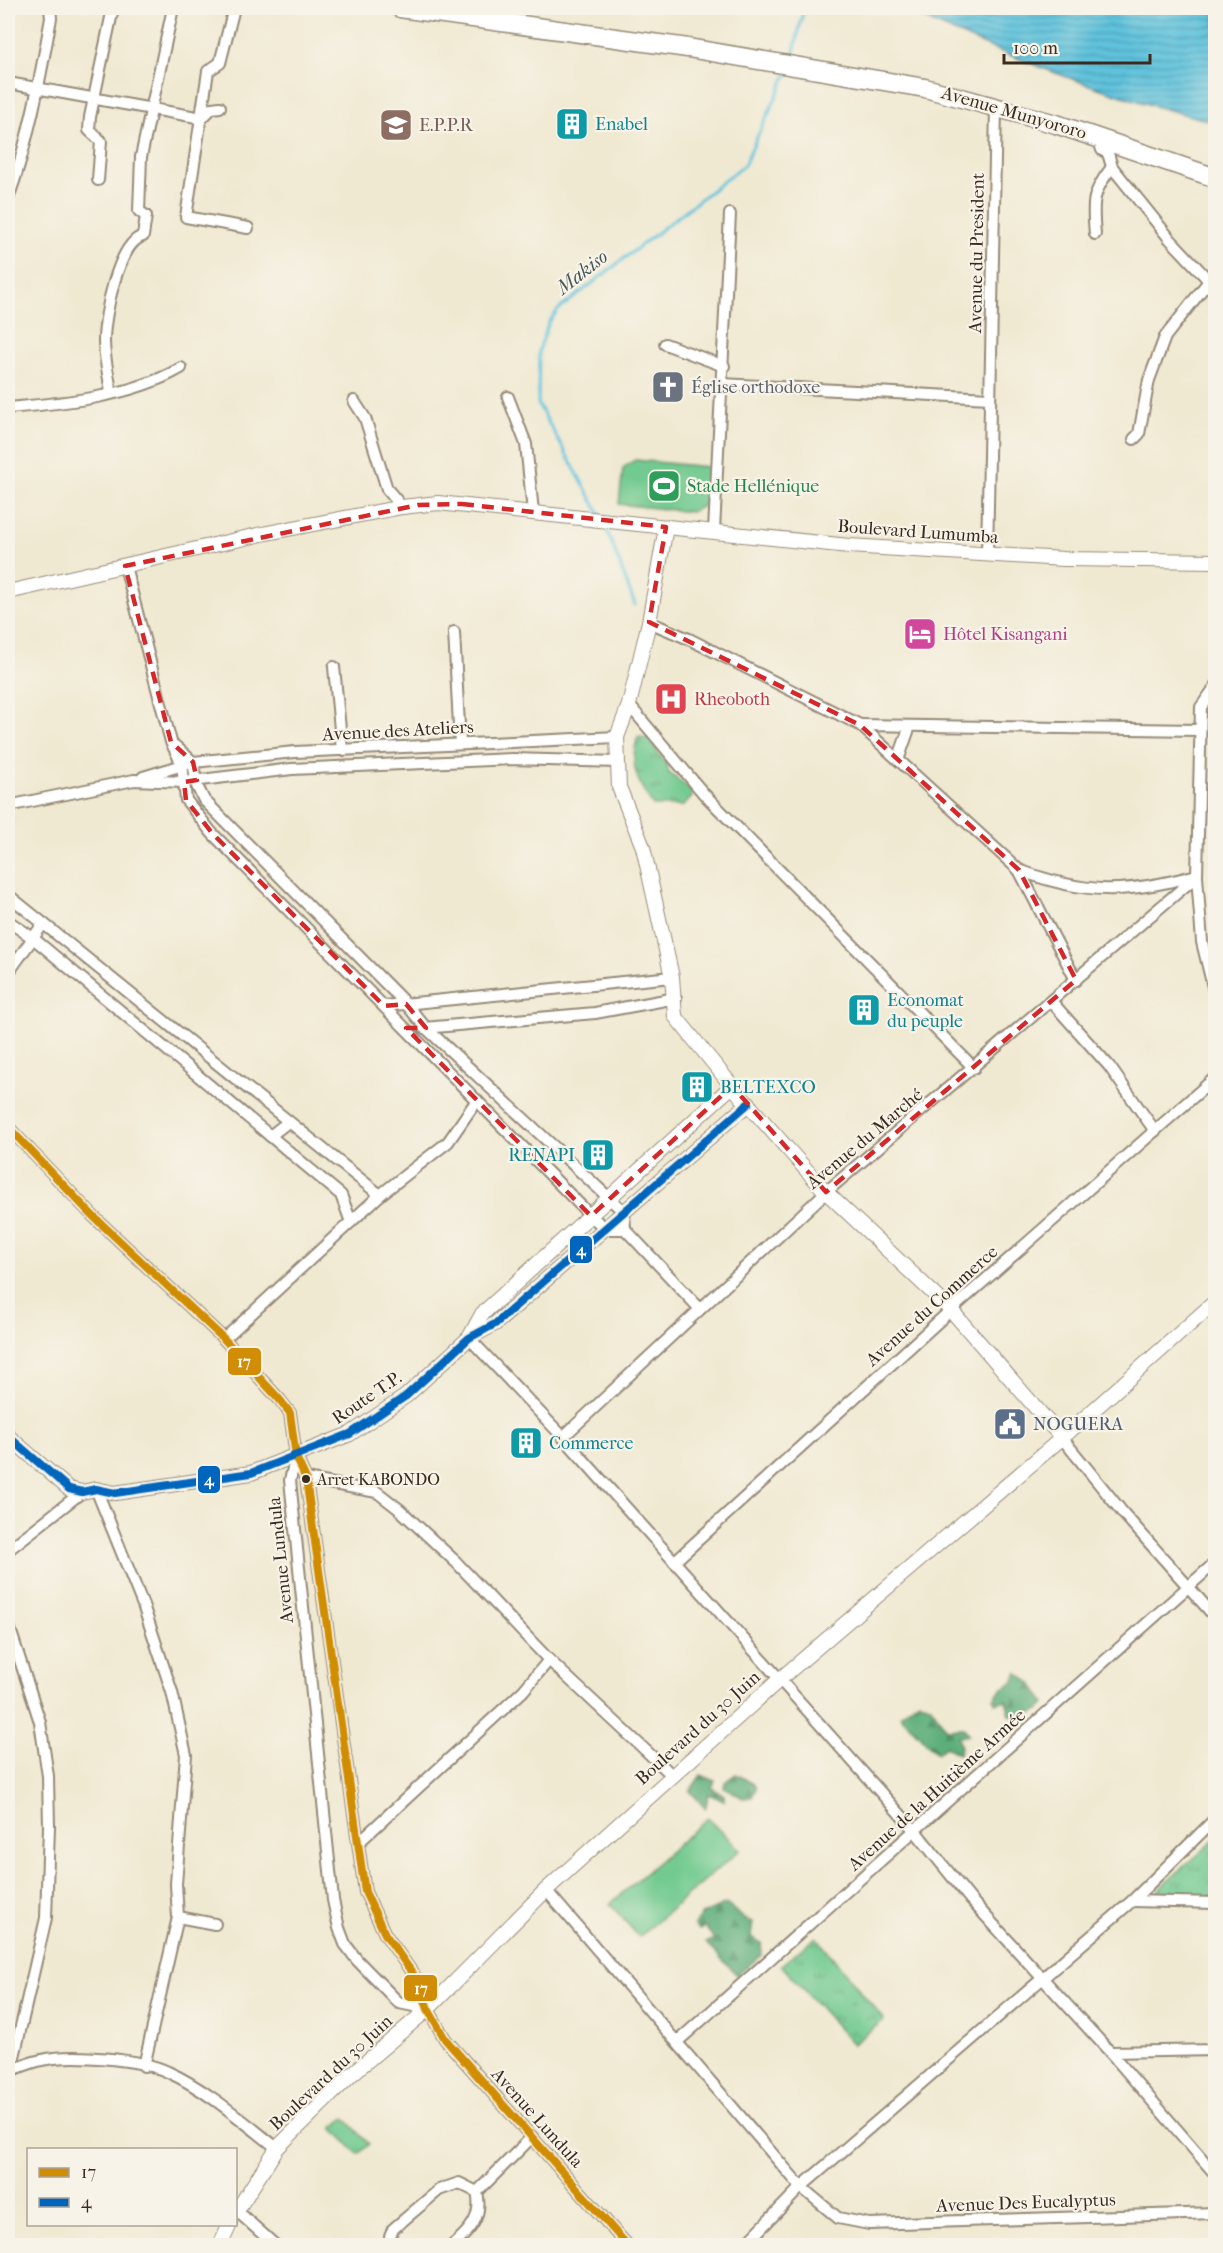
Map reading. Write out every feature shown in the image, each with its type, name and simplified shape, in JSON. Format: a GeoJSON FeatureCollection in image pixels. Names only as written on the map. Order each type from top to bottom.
{"type":"FeatureCollection","features":[{"type":"Feature","properties":{"kind":"highway","name":"Avenue Munyororo"},"geometry":{"type":"LineString","coordinates":[[400,8],[783,64],[925,88],[1098,137],[1215,178]]}},
{"type":"Feature","properties":{"kind":"street"},"geometry":{"type":"LineString","coordinates":[[8,199],[19,167],[38,89],[51,18],[50,8]]}},
{"type":"Feature","properties":{"kind":"street"},"geometry":{"type":"LineString","coordinates":[[98,180],[101,141],[89,130],[113,8]]}},
{"type":"Feature","properties":{"kind":"street"},"geometry":{"type":"LineString","coordinates":[[111,392],[104,340],[122,256],[135,238],[143,236],[146,216],[139,211],[141,157],[173,8]]}},
{"type":"Feature","properties":{"kind":"street"},"geometry":{"type":"LineString","coordinates":[[234,8],[220,63],[208,70],[186,217],[248,228]]}},
{"type":"Feature","properties":{"kind":"street"},"geometry":{"type":"LineString","coordinates":[[8,83],[96,97],[202,118]]}},
{"type":"Feature","properties":{"kind":"street"},"geometry":{"type":"LineString","coordinates":[[202,118],[212,108],[220,107]]}},
{"type":"Feature","properties":{"kind":"street","name":"Avenue du President"},"geometry":{"type":"LineString","coordinates":[[987,555],[996,108]]}},
{"type":"Feature","properties":{"kind":"street"},"geometry":{"type":"LineString","coordinates":[[1098,137],[1102,150],[1108,153],[1112,166],[1212,285],[1165,337],[1149,380],[1139,434],[1134,439]]}},
{"type":"Feature","properties":{"kind":"street"},"geometry":{"type":"LineString","coordinates":[[1095,234],[1093,209],[1097,185],[1112,166]]}},
{"type":"Feature","properties":{"kind":"street"},"geometry":{"type":"LineString","coordinates":[[714,531],[730,214]]}},
{"type":"Feature","properties":{"kind":"street"},"geometry":{"type":"LineString","coordinates":[[665,344],[724,366]]}},
{"type":"Feature","properties":{"kind":"street"},"geometry":{"type":"LineString","coordinates":[[8,408],[57,404],[155,383],[181,368]]}},
{"type":"Feature","properties":{"kind":"street"},"geometry":{"type":"LineString","coordinates":[[721,384],[990,398]]}},
{"type":"Feature","properties":{"kind":"street"},"geometry":{"type":"LineString","coordinates":[[508,398],[526,444],[533,512]]}},
{"type":"Feature","properties":{"kind":"street"},"geometry":{"type":"LineString","coordinates":[[354,401],[365,418],[387,489],[402,507]]}},
{"type":"Feature","properties":{"kind":"street","name":"Boulevard Lumumba"},"geometry":{"type":"LineString","coordinates":[[8,592],[262,534],[402,507],[462,504],[849,546],[987,555],[1215,561]]}},
{"type":"Feature","properties":{"kind":"street"},"geometry":{"type":"LineString","coordinates":[[666,527],[649,622],[629,705],[617,737],[619,787],[643,847],[676,998],[675,1016],[732,1086],[826,1192],[951,1310],[1215,1618]]}},
{"type":"Feature","properties":{"kind":"street"},"geometry":{"type":"LineString","coordinates":[[125,566],[171,742],[188,763],[204,800],[406,1004],[426,1028],[624,1212],[625,1229],[700,1309]]}},
{"type":"Feature","properties":{"kind":"street"},"geometry":{"type":"LineString","coordinates":[[649,622],[689,639],[860,725],[1019,870],[1076,980]]}},
{"type":"Feature","properties":{"kind":"street"},"geometry":{"type":"LineString","coordinates":[[454,632],[460,744]]}},
{"type":"Feature","properties":{"kind":"street"},"geometry":{"type":"LineString","coordinates":[[334,667],[342,750]]}},
{"type":"Feature","properties":{"kind":"street"},"geometry":{"type":"LineString","coordinates":[[1215,686],[1201,707],[1197,876],[1202,942],[1215,999]]}},
{"type":"Feature","properties":{"kind":"street"},"geometry":{"type":"LineString","coordinates":[[629,705],[704,794],[974,1068]]}},
{"type":"Feature","properties":{"kind":"street"},"geometry":{"type":"LineString","coordinates":[[860,725],[1199,730]]}},
{"type":"Feature","properties":{"kind":"street"},"geometry":{"type":"LineString","coordinates":[[898,760],[910,726]]}},
{"type":"Feature","properties":{"kind":"street","name":"Avenue des Ateliers"},"geometry":{"type":"LineString","coordinates":[[134,780],[188,763],[342,750],[617,737]]}},
{"type":"Feature","properties":{"kind":"street"},"geometry":{"type":"LineString","coordinates":[[8,806],[134,780],[184,782],[326,767],[512,759],[619,762]]}},
{"type":"Feature","properties":{"kind":"street"},"geometry":{"type":"LineString","coordinates":[[188,763],[184,782],[186,800],[212,833],[591,1216],[606,1229],[625,1229]]}},
{"type":"Feature","properties":{"kind":"street"},"geometry":{"type":"LineString","coordinates":[[1019,870],[1049,882],[1079,889],[1150,888],[1197,876]]}},
{"type":"Feature","properties":{"kind":"street","name":"Avenue du Marché"},"geometry":{"type":"LineString","coordinates":[[563,1437],[826,1192],[1197,876]]}},
{"type":"Feature","properties":{"kind":"street"},"geometry":{"type":"LineString","coordinates":[[8,895],[380,1195]]}},
{"type":"Feature","properties":{"kind":"street"},"geometry":{"type":"LineString","coordinates":[[8,921],[33,938],[341,1195],[351,1222]]}},
{"type":"Feature","properties":{"kind":"street"},"geometry":{"type":"LineString","coordinates":[[8,973],[43,924]]}},
{"type":"Feature","properties":{"kind":"street"},"geometry":{"type":"LineString","coordinates":[[384,1006],[672,977]]}},
{"type":"Feature","properties":{"kind":"street"},"geometry":{"type":"LineString","coordinates":[[406,1028],[595,1013],[676,998]]}},
{"type":"Feature","properties":{"kind":"street"},"geometry":{"type":"LineString","coordinates":[[1051,1001],[1109,1066],[1155,1131]]}},
{"type":"Feature","properties":{"kind":"street","name":"Avenue du Commerce"},"geometry":{"type":"LineString","coordinates":[[674,1562],[951,1310],[1215,1077]]}},
{"type":"Feature","properties":{"kind":"street","name":"Route T.P."},"geometry":{"type":"LineString","coordinates":[[469,1338],[482,1314],[732,1086]]}},
{"type":"Feature","properties":{"kind":"street"},"geometry":{"type":"LineString","coordinates":[[224,1339],[380,1195],[447,1142],[477,1100]]}},
{"type":"Feature","properties":{"kind":"street","name":"Route T.P."},"geometry":{"type":"LineString","coordinates":[[8,1436],[53,1478],[69,1489],[115,1493],[183,1485],[251,1473],[350,1434],[406,1396],[469,1338],[495,1324],[749,1103]]}},
{"type":"Feature","properties":{"kind":"street"},"geometry":{"type":"LineString","coordinates":[[270,1136],[288,1122]]}},
{"type":"Feature","properties":{"kind":"street"},"geometry":{"type":"LineString","coordinates":[[8,1127],[93,1216],[224,1339],[291,1413],[296,1457]]}},
{"type":"Feature","properties":{"kind":"street","name":"Boulevard du 30 Juin"},"geometry":{"type":"LineString","coordinates":[[237,2209],[277,2148],[352,2074],[428,2009],[546,1890],[779,1680],[1062,1438],[1215,1300]]}},
{"type":"Feature","properties":{"kind":"street"},"geometry":{"type":"LineString","coordinates":[[469,1338],[563,1437],[916,1832],[971,1900],[1110,2052],[1215,2175]]}},
{"type":"Feature","properties":{"kind":"street","name":"Avenue Lundula"},"geometry":{"type":"LineString","coordinates":[[296,1457],[306,1479],[365,1892],[371,1910],[418,1981],[428,2009],[445,2039],[628,2246]]}},
{"type":"Feature","properties":{"kind":"street","name":"Avenue Lundula"},"geometry":{"type":"LineString","coordinates":[[296,1457],[290,1480],[332,1888],[339,1928],[345,1944],[357,1960],[399,2003],[428,2009]]}},
{"type":"Feature","properties":{"kind":"street"},"geometry":{"type":"LineString","coordinates":[[306,1479],[377,1492],[456,1563],[549,1660],[673,1776]]}},
{"type":"Feature","properties":{"kind":"street"},"geometry":{"type":"LineString","coordinates":[[8,1550],[89,1491],[143,1605],[180,1723],[186,1755],[181,1846],[176,1868],[178,1917],[144,2066]]}},
{"type":"Feature","properties":{"kind":"street","name":"Avenue de la Huitième Armée"},"geometry":{"type":"LineString","coordinates":[[678,2041],[916,1832],[1215,1562]]}},
{"type":"Feature","properties":{"kind":"street"},"geometry":{"type":"LineString","coordinates":[[8,1623],[40,1722],[48,1776],[50,1827],[46,1918],[9,2074]]}},
{"type":"Feature","properties":{"kind":"street"},"geometry":{"type":"LineString","coordinates":[[359,1842],[522,1691],[549,1660]]}},
{"type":"Feature","properties":{"kind":"street"},"geometry":{"type":"LineString","coordinates":[[744,2246],[801,2187],[1132,1901],[1215,1818]]}},
{"type":"Feature","properties":{"kind":"street"},"geometry":{"type":"LineString","coordinates":[[546,1890],[801,2187]]}},
{"type":"Feature","properties":{"kind":"street"},"geometry":{"type":"LineString","coordinates":[[1132,1901],[1215,1903]]}},
{"type":"Feature","properties":{"kind":"street"},"geometry":{"type":"LineString","coordinates":[[178,1917],[215,1924]]}},
{"type":"Feature","properties":{"kind":"street"},"geometry":{"type":"LineString","coordinates":[[1110,2052],[1215,2050]]}},
{"type":"Feature","properties":{"kind":"street"},"geometry":{"type":"LineString","coordinates":[[9,2074],[42,2060],[74,2058],[102,2058],[168,2072],[216,2102],[277,2148]]}},
{"type":"Feature","properties":{"kind":"street"},"geometry":{"type":"LineString","coordinates":[[477,2192],[532,2137]]}},
{"type":"Feature","properties":{"kind":"street"},"geometry":{"type":"LineString","coordinates":[[393,2246],[390,2242],[393,2229],[438,2190],[459,2183],[477,2192]]}},
{"type":"Feature","properties":{"kind":"street","name":"Avenue Des Eucalyptus"},"geometry":{"type":"LineString","coordinates":[[801,2187],[838,2218],[869,2224],[1215,2213]]}},
{"type":"Feature","properties":{"kind":"street"},"geometry":{"type":"LineString","coordinates":[[452,2246],[471,2226],[480,2206],[477,2192]]}},
{"type":"Feature","properties":{"kind":"street"},"geometry":{"type":"LineString","coordinates":[[237,2212],[276,2246]]}},
{"type":"Feature","properties":{"kind":"street"},"geometry":{"type":"LineString","coordinates":[[220,2246],[229,2226]]}},
{"type":"Feature","properties":{"kind":"highlighted area"},"geometry":{"type":"Polygon","coordinates":[[[462,504],[666,527],[649,622],[860,725],[1019,870],[1076,980],[826,1192],[732,1086],[591,1216],[406,1028],[426,1028],[406,1004],[384,1006],[212,833],[186,800],[184,782],[197,780],[193,762],[171,742],[125,566],[418,505],[462,504]]]}},
{"type":"Feature","properties":{"kind":"green space","name":"Stade Hellénique"},"geometry":{"type":"Polygon","coordinates":[[[635,460],[708,467],[705,505],[691,512],[619,504],[623,468],[635,460]]]}},
{"type":"Feature","properties":{"kind":"green space"},"geometry":{"type":"Polygon","coordinates":[[[638,737],[648,738],[667,765],[669,773],[690,789],[692,797],[683,806],[653,806],[639,781],[634,765],[638,737]]]}},
{"type":"Feature","properties":{"kind":"green space"},"geometry":{"type":"Polygon","coordinates":[[[1017,1672],[1033,1685],[1045,1703],[1039,1710],[1019,1718],[1010,1715],[1006,1700],[995,1703],[994,1699],[1000,1690],[1013,1682],[1017,1672]]]}},
{"type":"Feature","properties":{"kind":"green space"},"geometry":{"type":"Polygon","coordinates":[[[919,1700],[931,1706],[946,1729],[964,1728],[969,1735],[958,1736],[961,1748],[959,1754],[945,1747],[937,1754],[900,1715],[919,1700]]]}},
{"type":"Feature","properties":{"kind":"green space"},"geometry":{"type":"Polygon","coordinates":[[[736,1774],[754,1784],[756,1789],[752,1797],[743,1798],[724,1787],[725,1782],[736,1774]]]}},
{"type":"Feature","properties":{"kind":"green space"},"geometry":{"type":"Polygon","coordinates":[[[701,1775],[715,1781],[712,1788],[724,1795],[724,1801],[709,1794],[705,1808],[690,1791],[701,1775]]]}},
{"type":"Feature","properties":{"kind":"green space"},"geometry":{"type":"Polygon","coordinates":[[[708,1818],[740,1850],[639,1937],[610,1904],[708,1818]]]}},
{"type":"Feature","properties":{"kind":"green space"},"geometry":{"type":"Polygon","coordinates":[[[1215,1840],[1215,1897],[1161,1899],[1156,1896],[1162,1886],[1215,1840]]]}},
{"type":"Feature","properties":{"kind":"green space"},"geometry":{"type":"Polygon","coordinates":[[[726,1904],[745,1919],[753,1922],[751,1937],[761,1943],[762,1955],[737,1975],[706,1943],[714,1939],[705,1927],[699,1930],[694,1925],[701,1915],[726,1904]]]}},
{"type":"Feature","properties":{"kind":"green space"},"geometry":{"type":"Polygon","coordinates":[[[816,1937],[884,2020],[853,2044],[781,1965],[816,1937]]]}},
{"type":"Feature","properties":{"kind":"green space"},"geometry":{"type":"Polygon","coordinates":[[[345,2118],[369,2144],[358,2154],[333,2128],[345,2118]]]}},
{"type":"Feature","properties":{"kind":"water"},"geometry":{"type":"Polygon","coordinates":[[[901,8],[1215,8],[1215,122],[1135,100],[1055,73],[901,8]]]}},
{"type":"Feature","properties":{"kind":"waterway","name":"Makiso"},"geometry":{"type":"LineString","coordinates":[[792,60],[804,8]]}},
{"type":"Feature","properties":{"kind":"waterway","name":"Makiso"},"geometry":{"type":"LineString","coordinates":[[601,516],[538,404],[539,350],[549,322],[558,310],[744,165],[788,72]]}},
{"type":"Feature","properties":{"kind":"waterway","name":"Makiso"},"geometry":{"type":"LineString","coordinates":[[605,525],[635,605]]}},
{"type":"Feature","properties":{"kind":"transit line","name":"4"},"geometry":{"type":"LineString","coordinates":[[8,1436],[69,1489],[82,1492],[96,1489],[115,1493],[251,1473],[350,1434],[406,1396],[469,1338],[495,1324],[749,1103]]}},
{"type":"Feature","properties":{"kind":"transit line","name":"17"},"geometry":{"type":"LineString","coordinates":[[8,1127],[93,1216],[224,1339],[290,1413],[296,1457],[306,1479],[365,1892],[385,1934],[418,1981],[428,2009],[445,2039],[628,2246]]}},
{"type":"Feature","properties":{"kind":"place","name":"Enabel"},"geometry":{"type":"Point","coordinates":[572,124]}},
{"type":"Feature","properties":{"kind":"place","name":"E.P.P.R"},"geometry":{"type":"Point","coordinates":[396,125]}},
{"type":"Feature","properties":{"kind":"place","name":"Église orthodoxe"},"geometry":{"type":"Point","coordinates":[668,387]}},
{"type":"Feature","properties":{"kind":"place","name":"Stade Hellénique"},"geometry":{"type":"Point","coordinates":[664,486]}},
{"type":"Feature","properties":{"kind":"place","name":"Hôtel Kisangani"},"geometry":{"type":"Point","coordinates":[920,634]}},
{"type":"Feature","properties":{"kind":"place","name":"Rheoboth"},"geometry":{"type":"Point","coordinates":[671,699]}},
{"type":"Feature","properties":{"kind":"place","name":"Economat du peuple"},"geometry":{"type":"Point","coordinates":[864,1010]}},
{"type":"Feature","properties":{"kind":"place","name":"BELTEXCO"},"geometry":{"type":"Point","coordinates":[697,1087]}},
{"type":"Feature","properties":{"kind":"place","name":"RENAPI"},"geometry":{"type":"Point","coordinates":[598,1155]}},
{"type":"Feature","properties":{"kind":"place","name":"NOGUERA"},"geometry":{"type":"Point","coordinates":[1010,1424]}},
{"type":"Feature","properties":{"kind":"place","name":"Commerce"},"geometry":{"type":"Point","coordinates":[526,1443]}},
{"type":"Feature","properties":{"kind":"place","name":"Arret KABONDO"},"geometry":{"type":"Point","coordinates":[306,1479]}}]}
